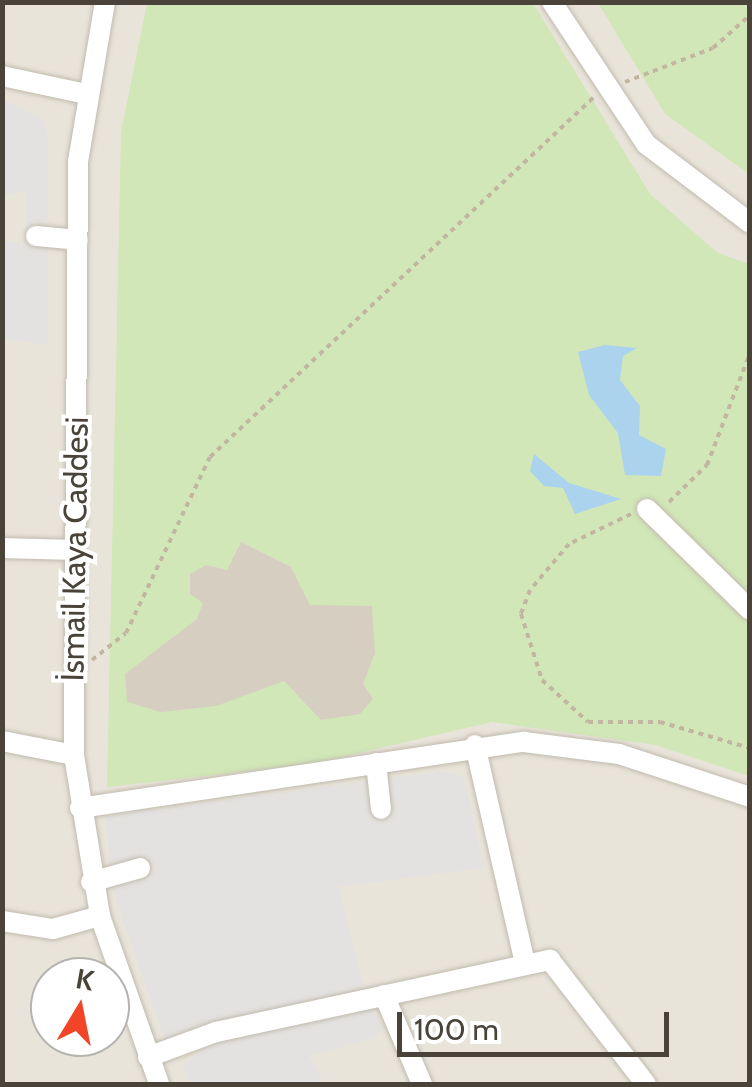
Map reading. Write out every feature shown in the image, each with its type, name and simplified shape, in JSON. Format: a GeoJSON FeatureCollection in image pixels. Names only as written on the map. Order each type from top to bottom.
{"type":"FeatureCollection","features":[{"type":"Feature","properties":{"kind":"street","name":"İsmail Kaya Caddesi"},"geometry":{"type":"LineString","coordinates":[[105,2],[86,94],[78,240],[74,756],[100,916],[160,1084]]}},
{"type":"Feature","properties":{"kind":"street"},"geometry":{"type":"LineString","coordinates":[[552,2],[605,87],[684,180],[750,223]]}},
{"type":"Feature","properties":{"kind":"street"},"geometry":{"type":"LineString","coordinates":[[2,76],[86,94]]}},
{"type":"Feature","properties":{"kind":"street"},"geometry":{"type":"LineString","coordinates":[[36,236],[78,240]]}},
{"type":"Feature","properties":{"kind":"street"},"geometry":{"type":"LineString","coordinates":[[646,510],[750,610]]}},
{"type":"Feature","properties":{"kind":"street"},"geometry":{"type":"LineString","coordinates":[[2,548],[75,550]]}},
{"type":"Feature","properties":{"kind":"street"},"geometry":{"type":"LineString","coordinates":[[2,742],[74,756]]}},
{"type":"Feature","properties":{"kind":"street"},"geometry":{"type":"LineString","coordinates":[[475,745],[525,963]]}},
{"type":"Feature","properties":{"kind":"street"},"geometry":{"type":"LineString","coordinates":[[80,808],[475,745],[618,754],[750,797]]}},
{"type":"Feature","properties":{"kind":"street"},"geometry":{"type":"LineString","coordinates":[[376,762],[381,809]]}},
{"type":"Feature","properties":{"kind":"street"},"geometry":{"type":"LineString","coordinates":[[92,882],[140,868]]}},
{"type":"Feature","properties":{"kind":"street"},"geometry":{"type":"LineString","coordinates":[[2,921],[54,929],[100,916]]}},
{"type":"Feature","properties":{"kind":"street"},"geometry":{"type":"LineString","coordinates":[[148,1057],[384,995],[525,963],[563,968],[646,1084]]}},
{"type":"Feature","properties":{"kind":"street"},"geometry":{"type":"LineString","coordinates":[[384,995],[422,1084]]}},
{"type":"Feature","properties":{"kind":"path"},"geometry":{"type":"LineString","coordinates":[[73,676],[126,633],[210,457],[605,87],[666,72],[749,8]]}},
{"type":"Feature","properties":{"kind":"path"},"geometry":{"type":"LineString","coordinates":[[750,353],[707,465],[691,489],[646,510],[608,521],[544,565],[521,614],[531,657],[562,703],[588,722],[660,722],[750,748]]}},
{"type":"Feature","properties":{"kind":"shaded area"},"geometry":{"type":"Polygon","coordinates":[[[2,3],[749,3],[749,1084],[3,1084],[2,3]]]}},
{"type":"Feature","properties":{"kind":"shaded area"},"geometry":{"type":"Polygon","coordinates":[[[3,99],[42,118],[48,136],[48,345],[3,339],[3,241],[21,243],[20,253],[26,235],[26,191],[3,196],[3,99]]]}},
{"type":"Feature","properties":{"kind":"shaded area"},"geometry":{"type":"Polygon","coordinates":[[[445,771],[464,777],[484,868],[338,887],[364,990],[197,1028],[166,1043],[113,893],[105,816],[445,771]]]}},
{"type":"Feature","properties":{"kind":"shaded area"},"geometry":{"type":"Polygon","coordinates":[[[370,1008],[384,1027],[374,1038],[309,1056],[325,1084],[190,1084],[183,1066],[215,1041],[370,1008]]]}},
{"type":"Feature","properties":{"kind":"green space"},"geometry":{"type":"Polygon","coordinates":[[[147,3],[533,3],[650,194],[718,253],[749,264],[749,776],[655,745],[492,722],[311,764],[107,787],[121,132],[147,3]]]}},
{"type":"Feature","properties":{"kind":"green space"},"geometry":{"type":"Polygon","coordinates":[[[598,3],[749,3],[749,174],[665,114],[598,3]]]}},
{"type":"Feature","properties":{"kind":"water"},"geometry":{"type":"Polygon","coordinates":[[[605,345],[637,348],[623,356],[620,380],[640,406],[639,435],[666,449],[661,476],[625,475],[618,433],[589,395],[578,352],[605,345]]]}},
{"type":"Feature","properties":{"kind":"water"},"geometry":{"type":"Polygon","coordinates":[[[534,454],[569,483],[621,499],[575,514],[563,488],[544,486],[530,471],[534,454]]]}},
{"type":"Feature","properties":{"kind":"building"},"geometry":{"type":"Polygon","coordinates":[[[241,542],[291,567],[310,605],[372,606],[375,653],[363,684],[373,699],[360,714],[321,720],[284,681],[216,706],[161,712],[127,702],[125,674],[197,619],[203,603],[190,594],[190,574],[206,565],[227,570],[241,542]]]}}]}
